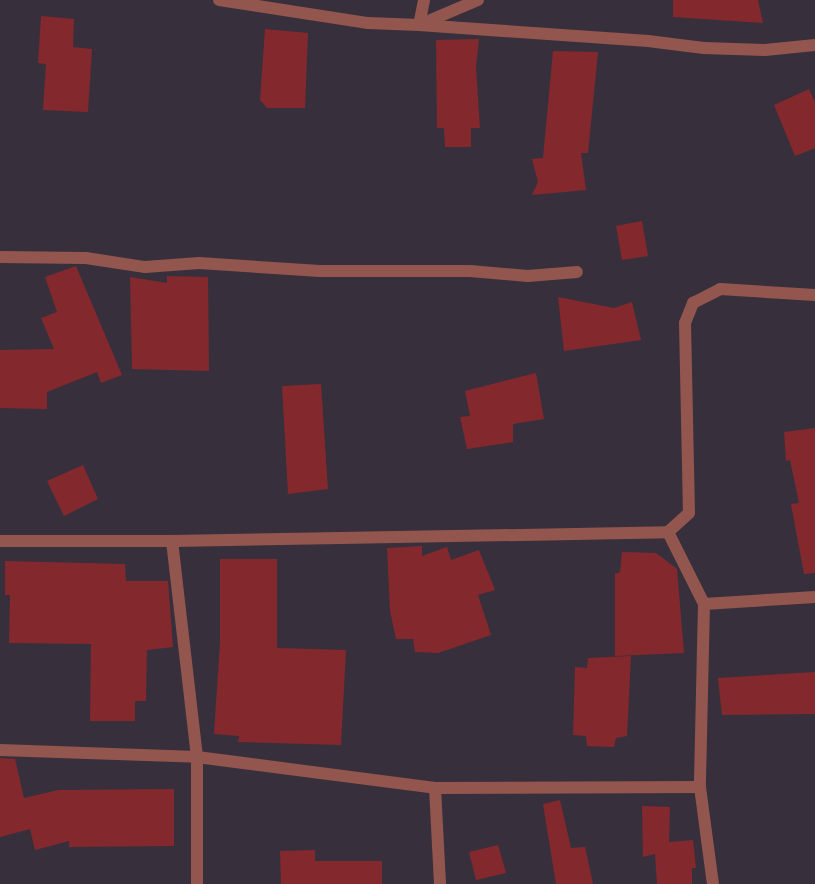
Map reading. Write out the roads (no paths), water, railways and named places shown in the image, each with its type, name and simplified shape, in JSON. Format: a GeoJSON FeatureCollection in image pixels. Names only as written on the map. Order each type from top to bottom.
{"type":"FeatureCollection","features":[{"type":"Feature","properties":{"kind":"street"},"geometry":{"type":"LineString","coordinates":[[219,0],[368,23],[648,40],[704,48],[765,50],[815,45]]}},
{"type":"Feature","properties":{"kind":"street"},"geometry":{"type":"LineString","coordinates":[[419,25],[424,0]]}},
{"type":"Feature","properties":{"kind":"street"},"geometry":{"type":"LineString","coordinates":[[419,25],[478,0]]}},
{"type":"Feature","properties":{"kind":"street"},"geometry":{"type":"LineString","coordinates":[[0,257],[86,258],[145,267],[198,263],[320,272],[470,271],[528,276],[577,272]]}},
{"type":"Feature","properties":{"kind":"street"},"geometry":{"type":"LineString","coordinates":[[0,541],[172,541],[668,532],[689,513],[685,323],[693,303],[720,290],[815,295]]}},
{"type":"Feature","properties":{"kind":"street"},"geometry":{"type":"LineString","coordinates":[[668,532],[704,604],[700,787],[713,884]]}},
{"type":"Feature","properties":{"kind":"street"},"geometry":{"type":"LineString","coordinates":[[172,541],[197,757],[197,884]]}},
{"type":"Feature","properties":{"kind":"street"},"geometry":{"type":"LineString","coordinates":[[704,604],[815,597]]}},
{"type":"Feature","properties":{"kind":"street"},"geometry":{"type":"LineString","coordinates":[[0,750],[197,757],[435,788],[700,787]]}},
{"type":"Feature","properties":{"kind":"street"},"geometry":{"type":"LineString","coordinates":[[435,788],[440,884]]}}]}
